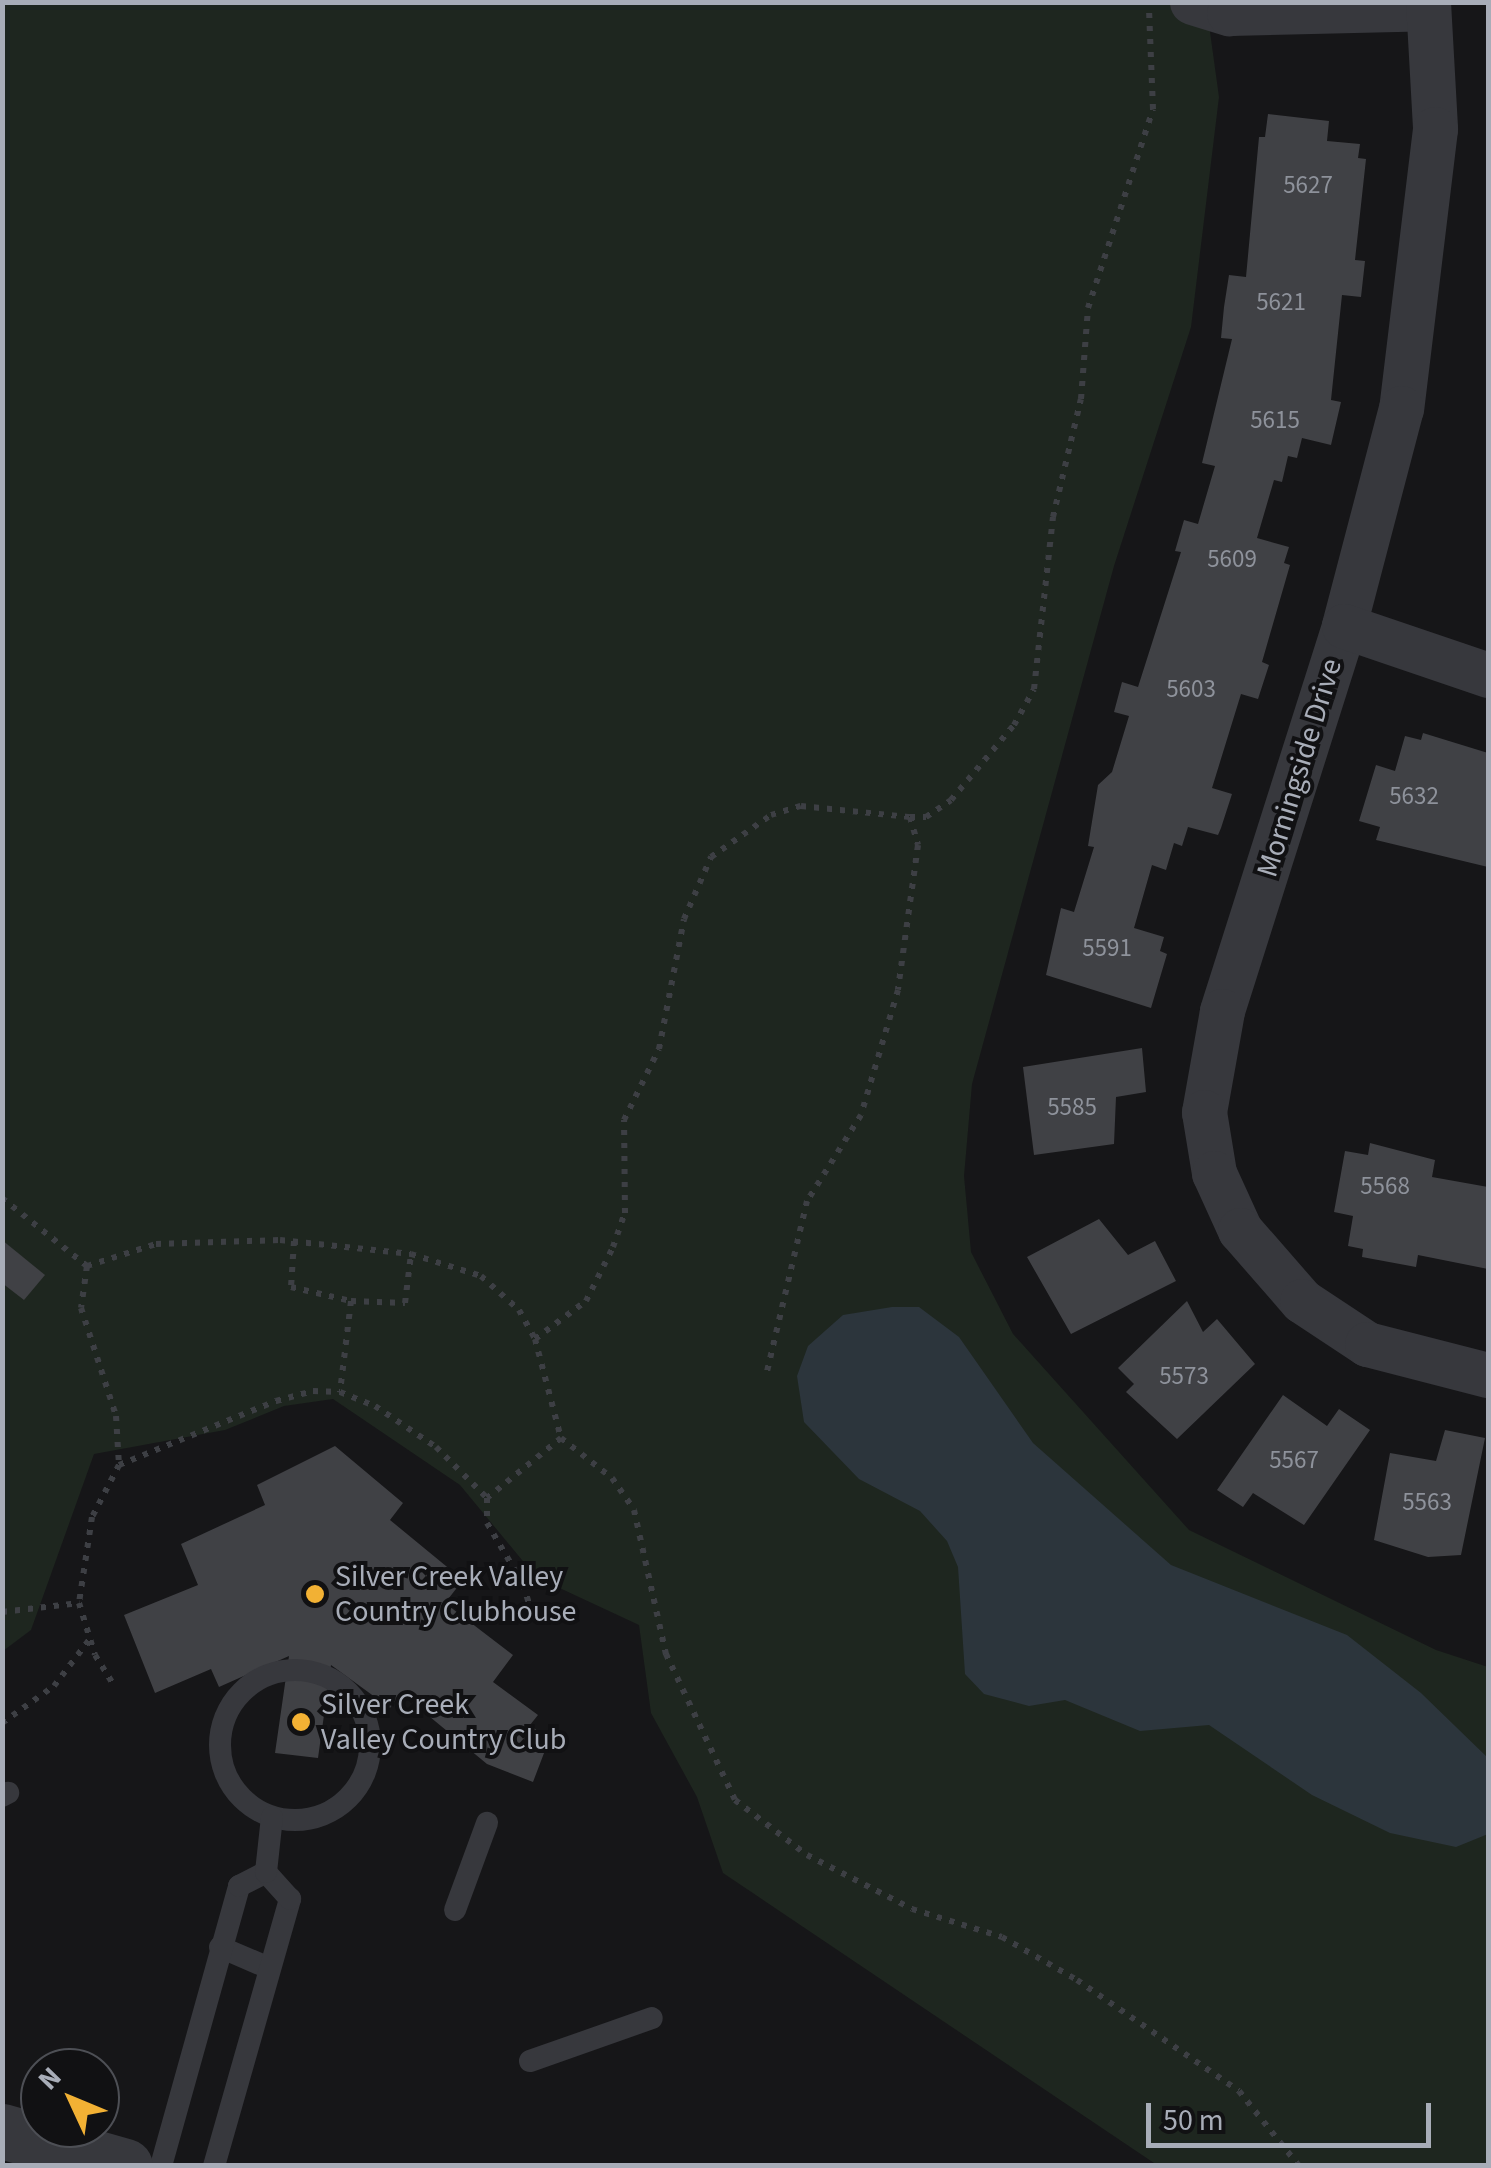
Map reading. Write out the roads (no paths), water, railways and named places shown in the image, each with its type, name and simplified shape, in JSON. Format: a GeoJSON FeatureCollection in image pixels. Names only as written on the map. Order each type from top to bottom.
{"type":"FeatureCollection","features":[{"type":"Feature","properties":{"kind":"street"},"geometry":{"type":"LineString","coordinates":[[1192,2],[1229,12],[1428,5]]}},
{"type":"Feature","properties":{"kind":"street","name":"Morningside Drive"},"geometry":{"type":"LineString","coordinates":[[1428,5],[1435,129],[1412,338],[1344,626],[1212,1048],[1204,1112],[1210,1160],[1256,1252],[1323,1318],[1384,1351],[1488,1375]]}},
{"type":"Feature","properties":{"kind":"street"},"geometry":{"type":"LineString","coordinates":[[1344,626],[1488,675]]}},
{"type":"Feature","properties":{"kind":"street"},"geometry":{"type":"LineString","coordinates":[[2,2131],[125,2166]]}},
{"type":"Feature","properties":{"kind":"lane"},"geometry":{"type":"LineString","coordinates":[[282,1670],[328,1676],[354,1698],[369,1728],[365,1774],[336,1809],[314,1818],[272,1817],[239,1796],[226,1777],[220,1755],[228,1710],[242,1692],[282,1670]]}},
{"type":"Feature","properties":{"kind":"lane"},"geometry":{"type":"LineString","coordinates":[[214,2166],[290,1899],[266,1872],[272,1817]]}},
{"type":"Feature","properties":{"kind":"lane"},"geometry":{"type":"LineString","coordinates":[[455,1910],[487,1823]]}},
{"type":"Feature","properties":{"kind":"lane"},"geometry":{"type":"LineString","coordinates":[[161,2166],[239,1886],[266,1872]]}},
{"type":"Feature","properties":{"kind":"lane"},"geometry":{"type":"LineString","coordinates":[[220,1947],[269,1968]]}},
{"type":"Feature","properties":{"kind":"lane"},"geometry":{"type":"LineString","coordinates":[[530,2062],[652,2018]]}},
{"type":"Feature","properties":{"kind":"place","name":"Silver Creek Valley Country Clubhouse"},"geometry":{"type":"Point","coordinates":[315,1594]}},
{"type":"Feature","properties":{"kind":"place","name":"Silver Creek Valley Country Club"},"geometry":{"type":"Point","coordinates":[301,1722]}}]}
